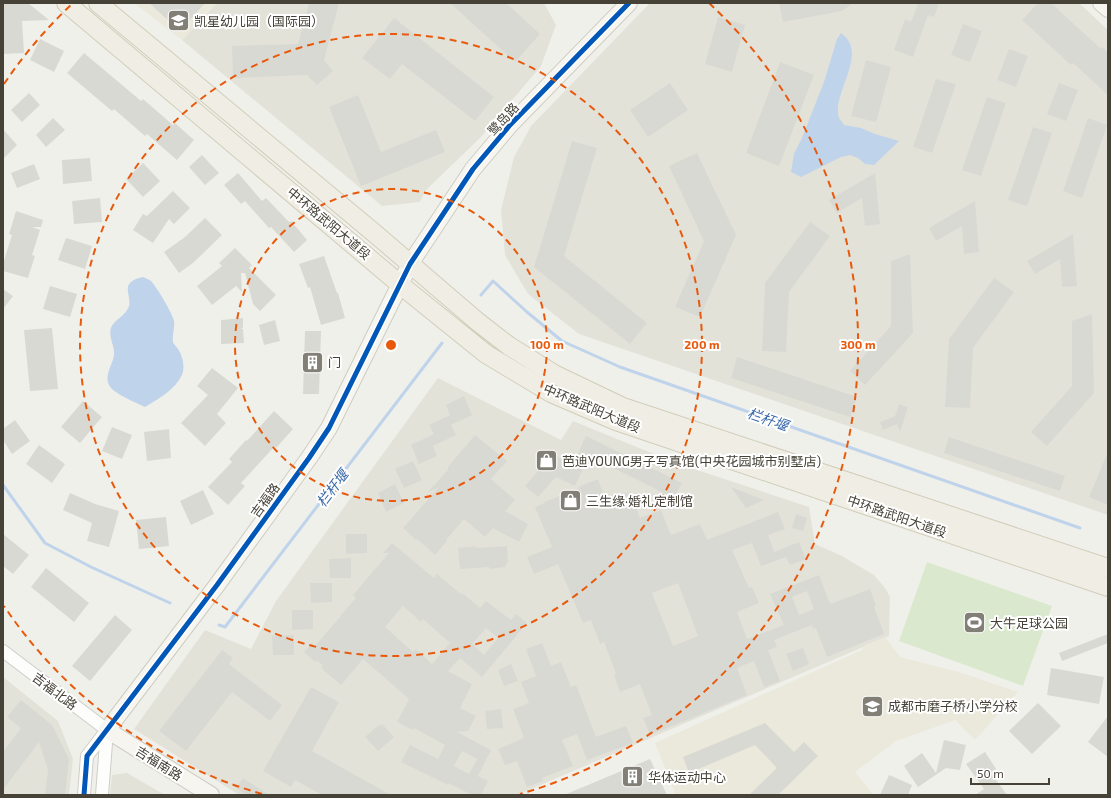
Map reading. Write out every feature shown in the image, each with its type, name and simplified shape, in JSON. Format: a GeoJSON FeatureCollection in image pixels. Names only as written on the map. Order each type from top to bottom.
{"type":"FeatureCollection","features":[{"type":"Feature","properties":{"kind":"main road","name":"中环路武阳大道段"},"geometry":{"type":"LineString","coordinates":[[66,3],[400,284],[486,354],[552,393],[616,421],[1108,587]]}},
{"type":"Feature","properties":{"kind":"main road","name":"中环路武阳大道段"},"geometry":{"type":"LineString","coordinates":[[98,3],[478,322],[509,346],[554,374],[623,407],[1108,568]]}},
{"type":"Feature","properties":{"kind":"street","name":"鹭岛路"},"geometry":{"type":"LineString","coordinates":[[410,264],[473,169],[510,125],[630,3]]}},
{"type":"Feature","properties":{"kind":"street"},"geometry":{"type":"LineString","coordinates":[[1102,3],[1108,9]]}},
{"type":"Feature","properties":{"kind":"street","name":"吉福路"},"geometry":{"type":"LineString","coordinates":[[107,730],[217,585],[329,428],[410,264]]}},
{"type":"Feature","properties":{"kind":"street","name":"吉福北路"},"geometry":{"type":"LineString","coordinates":[[3,651],[107,730]]}},
{"type":"Feature","properties":{"kind":"street"},"geometry":{"type":"LineString","coordinates":[[84,795],[87,756],[107,730]]}},
{"type":"Feature","properties":{"kind":"street"},"geometry":{"type":"LineString","coordinates":[[102,795],[107,730]]}},
{"type":"Feature","properties":{"kind":"street","name":"吉福南路"},"geometry":{"type":"LineString","coordinates":[[107,730],[211,795]]}},
{"type":"Feature","properties":{"kind":"shaded area","name":"凯星幼儿园（国际园）"},"geometry":{"type":"Polygon","coordinates":[[[134,3],[217,3],[182,40],[134,3]]]}},
{"type":"Feature","properties":{"kind":"shaded area"},"geometry":{"type":"Polygon","coordinates":[[[217,3],[544,3],[556,25],[541,66],[481,137],[425,191],[420,202],[382,206],[182,40],[217,3]]]}},
{"type":"Feature","properties":{"kind":"shaded area"},"geometry":{"type":"Polygon","coordinates":[[[650,3],[1079,3],[1108,30],[1108,515],[579,334],[528,294],[505,255],[501,210],[514,157],[531,126],[650,3]]]}},
{"type":"Feature","properties":{"kind":"shaded area"},"geometry":{"type":"Polygon","coordinates":[[[438,378],[561,440],[573,421],[676,463],[809,507],[815,544],[842,556],[874,575],[885,588],[890,597],[889,636],[517,795],[239,795],[134,729],[205,630],[251,649],[276,601],[438,378]]]}},
{"type":"Feature","properties":{"kind":"shaded area","name":"成都市磨子桥小学分校"},"geometry":{"type":"Polygon","coordinates":[[[885,637],[900,657],[959,672],[1018,692],[975,740],[955,720],[896,741],[855,772],[874,795],[676,795],[655,743],[862,650],[865,645],[885,637]]]}},
{"type":"Feature","properties":{"kind":"shaded area"},"geometry":{"type":"Polygon","coordinates":[[[3,677],[58,721],[73,759],[69,795],[3,795],[3,677]]]}},
{"type":"Feature","properties":{"kind":"shaded area"},"geometry":{"type":"Polygon","coordinates":[[[127,773],[165,795],[110,795],[112,775],[127,773]]]}},
{"type":"Feature","properties":{"kind":"green space","name":"大牛足球公园"},"geometry":{"type":"Polygon","coordinates":[[[927,562],[1052,606],[1023,686],[899,641],[927,562]]]}},
{"type":"Feature","properties":{"kind":"water"},"geometry":{"type":"Polygon","coordinates":[[[841,33],[849,41],[852,51],[848,74],[840,97],[838,108],[839,118],[844,125],[861,128],[899,141],[874,165],[865,164],[858,158],[850,155],[841,157],[801,177],[791,172],[794,154],[802,138],[824,82],[837,39],[841,33]]]}},
{"type":"Feature","properties":{"kind":"water"},"geometry":{"type":"Polygon","coordinates":[[[143,277],[150,280],[171,312],[174,321],[173,342],[181,355],[183,366],[182,375],[175,385],[166,394],[145,407],[125,398],[115,391],[111,388],[108,381],[108,373],[114,355],[114,348],[110,335],[111,328],[127,310],[129,305],[128,287],[130,283],[143,277]]]}},
{"type":"Feature","properties":{"kind":"building"},"geometry":{"type":"Polygon","coordinates":[[[3,3],[28,3],[49,20],[22,21],[24,53],[3,54],[3,3]]]}},
{"type":"Feature","properties":{"kind":"building"},"geometry":{"type":"Polygon","coordinates":[[[149,3],[205,3],[180,31],[149,3]]]}},
{"type":"Feature","properties":{"kind":"building"},"geometry":{"type":"Polygon","coordinates":[[[309,3],[339,3],[324,60],[333,71],[317,85],[307,75],[233,78],[232,46],[298,44],[309,3]]]}},
{"type":"Feature","properties":{"kind":"building"},"geometry":{"type":"Polygon","coordinates":[[[450,3],[506,3],[540,34],[515,62],[450,3]]]}},
{"type":"Feature","properties":{"kind":"building"},"geometry":{"type":"Polygon","coordinates":[[[779,3],[853,3],[842,11],[783,22],[779,3]]]}},
{"type":"Feature","properties":{"kind":"building"},"geometry":{"type":"Polygon","coordinates":[[[918,3],[939,3],[934,17],[928,15],[913,57],[894,50],[905,19],[911,22],[918,3]]]}},
{"type":"Feature","properties":{"kind":"building"},"geometry":{"type":"Polygon","coordinates":[[[1038,3],[1051,3],[1100,48],[1102,47],[1108,52],[1108,95],[1073,63],[1071,65],[1022,20],[1038,3]]]}},
{"type":"Feature","properties":{"kind":"building"},"geometry":{"type":"Polygon","coordinates":[[[718,17],[745,25],[732,72],[705,64],[718,17]]]}},
{"type":"Feature","properties":{"kind":"building"},"geometry":{"type":"Polygon","coordinates":[[[394,18],[494,97],[475,121],[402,64],[390,79],[362,58],[394,18]]]}},
{"type":"Feature","properties":{"kind":"building"},"geometry":{"type":"Polygon","coordinates":[[[963,24],[982,31],[970,62],[951,55],[963,24]]]}},
{"type":"Feature","properties":{"kind":"building"},"geometry":{"type":"Polygon","coordinates":[[[40,39],[64,51],[54,72],[30,60],[40,39]]]}},
{"type":"Feature","properties":{"kind":"building"},"geometry":{"type":"Polygon","coordinates":[[[1009,49],[1028,56],[1016,87],[997,80],[1009,49]]]}},
{"type":"Feature","properties":{"kind":"building"},"geometry":{"type":"Polygon","coordinates":[[[84,53],[141,101],[143,99],[173,125],[175,123],[194,140],[177,160],[147,134],[145,136],[114,109],[112,111],[67,73],[84,53]]]}},
{"type":"Feature","properties":{"kind":"building"},"geometry":{"type":"Polygon","coordinates":[[[866,60],[891,67],[876,122],[851,116],[866,60]]]}},
{"type":"Feature","properties":{"kind":"building"},"geometry":{"type":"Polygon","coordinates":[[[780,62],[814,75],[779,166],[746,153],[780,62]]]}},
{"type":"Feature","properties":{"kind":"building"},"geometry":{"type":"Polygon","coordinates":[[[936,79],[956,84],[932,153],[913,147],[936,79]]]}},
{"type":"Feature","properties":{"kind":"building"},"geometry":{"type":"Polygon","coordinates":[[[670,83],[688,110],[648,137],[630,110],[670,83]]]}},
{"type":"Feature","properties":{"kind":"building"},"geometry":{"type":"Polygon","coordinates":[[[1059,83],[1078,90],[1066,121],[1047,114],[1059,83]]]}},
{"type":"Feature","properties":{"kind":"building"},"geometry":{"type":"Polygon","coordinates":[[[29,93],[40,105],[22,122],[11,110],[29,93]]]}},
{"type":"Feature","properties":{"kind":"building"},"geometry":{"type":"Polygon","coordinates":[[[358,95],[381,152],[436,130],[445,152],[361,186],[329,107],[358,95]]]}},
{"type":"Feature","properties":{"kind":"building"},"geometry":{"type":"Polygon","coordinates":[[[987,97],[1006,103],[981,176],[962,170],[987,97]]]}},
{"type":"Feature","properties":{"kind":"building"},"geometry":{"type":"Polygon","coordinates":[[[53,118],[65,130],[46,147],[36,135],[53,118]]]}},
{"type":"Feature","properties":{"kind":"building"},"geometry":{"type":"Polygon","coordinates":[[[1088,118],[1107,125],[1082,198],[1063,191],[1088,118]]]}},
{"type":"Feature","properties":{"kind":"building"},"geometry":{"type":"Polygon","coordinates":[[[1033,127],[1052,133],[1027,206],[1008,200],[1033,127]]]}},
{"type":"Feature","properties":{"kind":"building"},"geometry":{"type":"Polygon","coordinates":[[[3,129],[17,145],[3,159],[3,129]]]}},
{"type":"Feature","properties":{"kind":"building"},"geometry":{"type":"Polygon","coordinates":[[[572,141],[597,148],[564,256],[647,323],[630,344],[534,267],[572,141]]]}},
{"type":"Feature","properties":{"kind":"building"},"geometry":{"type":"Polygon","coordinates":[[[697,153],[736,235],[700,317],[675,307],[704,241],[669,166],[697,153]]]}},
{"type":"Feature","properties":{"kind":"building"},"geometry":{"type":"Polygon","coordinates":[[[202,155],[219,173],[205,185],[189,167],[202,155]]]}},
{"type":"Feature","properties":{"kind":"building"},"geometry":{"type":"Polygon","coordinates":[[[90,158],[92,181],[63,184],[62,160],[90,158]]]}},
{"type":"Feature","properties":{"kind":"building"},"geometry":{"type":"Polygon","coordinates":[[[143,163],[160,181],[143,197],[126,179],[143,163]]]}},
{"type":"Feature","properties":{"kind":"building"},"geometry":{"type":"Polygon","coordinates":[[[34,164],[40,179],[17,188],[11,173],[34,164]]]}},
{"type":"Feature","properties":{"kind":"building"},"geometry":{"type":"Polygon","coordinates":[[[238,173],[262,201],[266,198],[289,222],[291,221],[307,240],[294,252],[271,227],[269,228],[245,201],[241,204],[224,185],[238,173]]]}},
{"type":"Feature","properties":{"kind":"building"},"geometry":{"type":"Polygon","coordinates":[[[875,173],[880,224],[865,226],[862,198],[837,213],[829,200],[875,173]]]}},
{"type":"Feature","properties":{"kind":"building"},"geometry":{"type":"Polygon","coordinates":[[[173,191],[190,208],[174,224],[169,219],[153,243],[133,230],[143,214],[147,216],[173,191]]]}},
{"type":"Feature","properties":{"kind":"building"},"geometry":{"type":"Polygon","coordinates":[[[100,198],[102,222],[74,224],[72,201],[100,198]]]}},
{"type":"Feature","properties":{"kind":"building"},"geometry":{"type":"Polygon","coordinates":[[[975,201],[979,252],[964,254],[962,226],[936,241],[929,228],[975,201]]]}},
{"type":"Feature","properties":{"kind":"building"},"geometry":{"type":"Polygon","coordinates":[[[16,211],[43,220],[41,227],[32,227],[40,230],[32,255],[35,256],[28,278],[3,271],[3,264],[12,235],[9,234],[16,211]]]}},
{"type":"Feature","properties":{"kind":"building"},"geometry":{"type":"Polygon","coordinates":[[[205,218],[222,235],[193,263],[179,273],[164,252],[185,237],[205,218]]]}},
{"type":"Feature","properties":{"kind":"building"},"geometry":{"type":"Polygon","coordinates":[[[810,222],[830,236],[789,292],[786,352],[762,351],[765,283],[810,222]]]}},
{"type":"Feature","properties":{"kind":"building"},"geometry":{"type":"Polygon","coordinates":[[[1073,234],[1077,286],[1062,287],[1060,259],[1035,274],[1027,261],[1073,234]]]}},
{"type":"Feature","properties":{"kind":"building"},"geometry":{"type":"Polygon","coordinates":[[[66,238],[92,246],[85,269],[58,260],[66,238]]]}},
{"type":"Feature","properties":{"kind":"building"},"geometry":{"type":"Polygon","coordinates":[[[235,248],[252,265],[249,268],[276,295],[260,311],[253,304],[245,273],[241,273],[242,292],[236,286],[212,305],[197,286],[222,266],[219,263],[235,248]]]}},
{"type":"Feature","properties":{"kind":"building"},"geometry":{"type":"Polygon","coordinates":[[[910,254],[913,333],[865,385],[850,371],[891,326],[891,261],[910,254]]]}},
{"type":"Feature","properties":{"kind":"building"},"geometry":{"type":"Polygon","coordinates":[[[324,256],[338,293],[345,318],[321,325],[310,287],[308,288],[299,264],[324,256]]]}},
{"type":"Feature","properties":{"kind":"building"},"geometry":{"type":"Polygon","coordinates":[[[994,278],[1014,292],[973,348],[970,408],[945,407],[949,339],[994,278]]]}},
{"type":"Feature","properties":{"kind":"building"},"geometry":{"type":"Polygon","coordinates":[[[50,286],[77,294],[70,317],[43,309],[50,286]]]}},
{"type":"Feature","properties":{"kind":"building"},"geometry":{"type":"Polygon","coordinates":[[[3,289],[13,296],[3,309],[3,289]]]}},
{"type":"Feature","properties":{"kind":"building"},"geometry":{"type":"Polygon","coordinates":[[[1092,314],[1094,393],[1047,446],[1031,432],[1072,386],[1072,321],[1092,314]]]}},
{"type":"Feature","properties":{"kind":"building"},"geometry":{"type":"Polygon","coordinates":[[[243,318],[243,327],[241,329],[243,329],[244,343],[221,344],[221,320],[243,318]]]}},
{"type":"Feature","properties":{"kind":"building"},"geometry":{"type":"Polygon","coordinates":[[[275,320],[280,341],[264,345],[259,325],[275,320]]]}},
{"type":"Feature","properties":{"kind":"building"},"geometry":{"type":"Polygon","coordinates":[[[52,328],[58,389],[30,391],[24,330],[52,328]]]}},
{"type":"Feature","properties":{"kind":"building","name":"门"},"geometry":{"type":"Polygon","coordinates":[[[305,331],[321,331],[319,394],[303,394],[305,331]]]}},
{"type":"Feature","properties":{"kind":"building"},"geometry":{"type":"Polygon","coordinates":[[[737,357],[857,397],[850,417],[731,378],[737,357]]]}},
{"type":"Feature","properties":{"kind":"building"},"geometry":{"type":"Polygon","coordinates":[[[212,368],[238,388],[217,414],[226,423],[205,446],[181,423],[208,395],[197,386],[212,368]]]}},
{"type":"Feature","properties":{"kind":"building"},"geometry":{"type":"Polygon","coordinates":[[[464,396],[472,415],[451,425],[456,435],[433,446],[437,456],[419,464],[411,445],[434,434],[429,425],[450,415],[446,405],[464,396]]]}},
{"type":"Feature","properties":{"kind":"building"},"geometry":{"type":"Polygon","coordinates":[[[83,401],[102,417],[80,443],[61,427],[83,401]]]}},
{"type":"Feature","properties":{"kind":"building"},"geometry":{"type":"Polygon","coordinates":[[[899,404],[908,407],[900,432],[897,424],[883,430],[880,422],[895,416],[899,404]]]}},
{"type":"Feature","properties":{"kind":"building"},"geometry":{"type":"Polygon","coordinates":[[[274,411],[293,429],[241,483],[245,486],[228,505],[208,487],[232,462],[229,459],[274,411]]]}},
{"type":"Feature","properties":{"kind":"building"},"geometry":{"type":"Polygon","coordinates":[[[15,420],[30,441],[12,454],[3,440],[3,429],[15,420]]]}},
{"type":"Feature","properties":{"kind":"building"},"geometry":{"type":"Polygon","coordinates":[[[112,427],[132,435],[122,459],[102,451],[112,427]]]}},
{"type":"Feature","properties":{"kind":"building"},"geometry":{"type":"Polygon","coordinates":[[[169,429],[171,458],[147,461],[144,432],[169,429]]]}},
{"type":"Feature","properties":{"kind":"building"},"geometry":{"type":"Polygon","coordinates":[[[475,435],[507,461],[491,479],[515,500],[505,511],[528,524],[519,542],[493,528],[485,537],[464,519],[435,555],[403,528],[438,488],[428,492],[448,470],[448,467],[475,435]]]}},
{"type":"Feature","properties":{"kind":"building"},"geometry":{"type":"Polygon","coordinates":[[[586,436],[682,483],[674,498],[589,456],[575,486],[556,477],[538,497],[525,486],[540,469],[536,467],[544,451],[573,464],[586,436]]]}},
{"type":"Feature","properties":{"kind":"building"},"geometry":{"type":"Polygon","coordinates":[[[949,437],[1065,476],[1060,491],[944,453],[949,437]]]}},
{"type":"Feature","properties":{"kind":"building"},"geometry":{"type":"Polygon","coordinates":[[[39,445],[65,464],[52,483],[26,464],[39,445]]]}},
{"type":"Feature","properties":{"kind":"building"},"geometry":{"type":"Polygon","coordinates":[[[1108,452],[1108,505],[1089,497],[1108,452]]]}},
{"type":"Feature","properties":{"kind":"building"},"geometry":{"type":"Polygon","coordinates":[[[413,461],[422,480],[404,488],[395,469],[413,461]]]}},
{"type":"Feature","properties":{"kind":"building"},"geometry":{"type":"Polygon","coordinates":[[[598,479],[606,502],[630,492],[640,518],[661,510],[671,535],[700,524],[707,540],[778,512],[785,529],[768,535],[774,552],[799,542],[806,559],[790,565],[786,557],[761,566],[752,543],[732,550],[749,588],[752,587],[759,603],[737,612],[747,639],[784,625],[770,594],[819,575],[830,604],[870,589],[876,606],[874,607],[884,634],[827,657],[816,628],[813,629],[812,625],[774,640],[777,647],[768,650],[780,681],[764,687],[754,661],[737,668],[747,695],[650,735],[643,718],[652,715],[640,684],[620,692],[614,675],[616,674],[604,642],[600,644],[591,620],[583,623],[558,564],[534,574],[527,557],[552,547],[535,507],[580,488],[578,487],[598,479]],[[678,583],[652,593],[673,646],[698,636],[678,583]],[[807,591],[792,597],[799,615],[814,609],[807,591]]]}},
{"type":"Feature","properties":{"kind":"building"},"geometry":{"type":"Polygon","coordinates":[[[395,484],[404,503],[386,512],[378,493],[395,484]]]}},
{"type":"Feature","properties":{"kind":"building"},"geometry":{"type":"Polygon","coordinates":[[[731,487],[764,500],[746,508],[731,487]]]}},
{"type":"Feature","properties":{"kind":"building"},"geometry":{"type":"Polygon","coordinates":[[[203,490],[214,514],[191,525],[180,501],[203,490]]]}},
{"type":"Feature","properties":{"kind":"building"},"geometry":{"type":"Polygon","coordinates":[[[70,493],[95,504],[119,511],[109,547],[87,541],[92,523],[63,510],[70,493]]]}},
{"type":"Feature","properties":{"kind":"building"},"geometry":{"type":"Polygon","coordinates":[[[796,514],[807,518],[803,531],[792,528],[796,514]]]}},
{"type":"Feature","properties":{"kind":"building"},"geometry":{"type":"Polygon","coordinates":[[[166,517],[169,546],[139,549],[136,520],[166,517]]]}},
{"type":"Feature","properties":{"kind":"building"},"geometry":{"type":"Polygon","coordinates":[[[3,534],[29,555],[13,574],[3,566],[3,534]]]}},
{"type":"Feature","properties":{"kind":"building"},"geometry":{"type":"Polygon","coordinates":[[[346,534],[367,534],[367,553],[346,554],[346,534]]]}},
{"type":"Feature","properties":{"kind":"building"},"geometry":{"type":"Polygon","coordinates":[[[392,543],[434,578],[437,574],[480,608],[486,601],[511,620],[516,614],[527,623],[482,677],[460,658],[448,671],[472,684],[460,708],[476,716],[468,731],[457,732],[491,750],[478,776],[488,781],[481,795],[472,795],[401,762],[410,745],[438,759],[445,745],[414,728],[413,730],[397,722],[409,699],[363,659],[341,685],[321,668],[323,665],[317,661],[315,662],[304,652],[313,642],[313,648],[356,598],[353,595],[389,553],[383,553],[392,543]],[[403,606],[385,627],[413,652],[416,649],[432,664],[450,643],[423,619],[421,622],[403,606]],[[486,628],[472,644],[484,655],[498,638],[486,628]],[[462,751],[454,766],[469,774],[477,759],[462,751]]]}},
{"type":"Feature","properties":{"kind":"building"},"geometry":{"type":"Polygon","coordinates":[[[477,546],[475,548],[507,546],[508,562],[505,567],[490,569],[489,567],[460,569],[458,548],[477,546]]]}},
{"type":"Feature","properties":{"kind":"building"},"geometry":{"type":"Polygon","coordinates":[[[351,558],[351,578],[330,578],[329,559],[351,558]]]}},
{"type":"Feature","properties":{"kind":"building"},"geometry":{"type":"Polygon","coordinates":[[[46,568],[89,603],[74,622],[31,587],[46,568]]]}},
{"type":"Feature","properties":{"kind":"building"},"geometry":{"type":"Polygon","coordinates":[[[310,583],[332,583],[332,602],[311,603],[310,583]]]}},
{"type":"Feature","properties":{"kind":"building"},"geometry":{"type":"Polygon","coordinates":[[[292,610],[313,610],[313,629],[292,630],[292,610]]]}},
{"type":"Feature","properties":{"kind":"building"},"geometry":{"type":"Polygon","coordinates":[[[115,615],[132,630],[90,681],[72,666],[115,615]]]}},
{"type":"Feature","properties":{"kind":"building"},"geometry":{"type":"Polygon","coordinates":[[[1108,634],[1108,643],[1062,661],[1059,653],[1108,634]]]}},
{"type":"Feature","properties":{"kind":"building"},"geometry":{"type":"Polygon","coordinates":[[[294,635],[294,655],[273,655],[272,636],[294,635]]]}},
{"type":"Feature","properties":{"kind":"building"},"geometry":{"type":"Polygon","coordinates":[[[542,643],[551,666],[561,662],[571,687],[576,685],[596,737],[626,726],[633,743],[587,760],[577,734],[562,740],[573,766],[542,778],[543,781],[527,787],[517,761],[505,765],[498,749],[524,738],[513,709],[529,703],[521,682],[536,676],[526,649],[542,643]]]}},
{"type":"Feature","properties":{"kind":"building"},"geometry":{"type":"Polygon","coordinates":[[[803,648],[809,664],[793,671],[786,654],[803,648]]]}},
{"type":"Feature","properties":{"kind":"building"},"geometry":{"type":"Polygon","coordinates":[[[222,650],[233,658],[229,664],[282,705],[270,721],[232,692],[186,751],[159,731],[222,650]]]}},
{"type":"Feature","properties":{"kind":"building"},"geometry":{"type":"Polygon","coordinates":[[[511,664],[518,681],[504,686],[498,670],[511,664]]]}},
{"type":"Feature","properties":{"kind":"building"},"geometry":{"type":"Polygon","coordinates":[[[1051,668],[1104,677],[1099,704],[1047,695],[1051,668]]]}},
{"type":"Feature","properties":{"kind":"building"},"geometry":{"type":"Polygon","coordinates":[[[311,687],[339,702],[312,751],[391,795],[322,795],[295,780],[291,787],[263,771],[311,687]]]}},
{"type":"Feature","properties":{"kind":"building"},"geometry":{"type":"Polygon","coordinates":[[[21,700],[52,725],[69,759],[65,795],[45,795],[48,770],[39,742],[3,790],[3,752],[21,728],[7,717],[21,700]]]}},
{"type":"Feature","properties":{"kind":"building"},"geometry":{"type":"Polygon","coordinates":[[[1038,703],[1061,726],[1032,754],[1009,731],[1038,703]]]}},
{"type":"Feature","properties":{"kind":"building"},"geometry":{"type":"Polygon","coordinates":[[[501,709],[503,728],[487,729],[485,711],[501,709]]]}},
{"type":"Feature","properties":{"kind":"building"},"geometry":{"type":"Polygon","coordinates":[[[1108,716],[1108,757],[1088,742],[1108,716]]]}},
{"type":"Feature","properties":{"kind":"building"},"geometry":{"type":"Polygon","coordinates":[[[765,723],[794,752],[804,742],[818,756],[778,795],[749,795],[777,768],[755,745],[689,773],[683,757],[765,723]]]}},
{"type":"Feature","properties":{"kind":"building"},"geometry":{"type":"Polygon","coordinates":[[[382,724],[394,737],[378,751],[365,737],[382,724]]]}},
{"type":"Feature","properties":{"kind":"building"},"geometry":{"type":"Polygon","coordinates":[[[944,740],[966,745],[960,770],[946,768],[918,787],[904,766],[922,753],[936,773],[944,740]]]}},
{"type":"Feature","properties":{"kind":"building"},"geometry":{"type":"Polygon","coordinates":[[[985,752],[996,769],[991,773],[1007,795],[975,795],[984,789],[966,764],[985,752]]]}},
{"type":"Feature","properties":{"kind":"building","name":"华体运动中心"},"geometry":{"type":"Polygon","coordinates":[[[650,759],[667,795],[564,795],[650,759]]]}},
{"type":"Feature","properties":{"kind":"building"},"geometry":{"type":"Polygon","coordinates":[[[889,775],[912,785],[908,795],[880,795],[889,775]]]}},
{"type":"Feature","properties":{"kind":"building"},"geometry":{"type":"Polygon","coordinates":[[[243,778],[269,795],[247,795],[236,788],[243,778]]]}},
{"type":"Feature","properties":{"kind":"waterway","name":"栏杆堰"},"geometry":{"type":"LineString","coordinates":[[481,295],[493,281],[562,341],[620,367],[1080,528]]}},
{"type":"Feature","properties":{"kind":"waterway","name":"栏杆堰"},"geometry":{"type":"LineString","coordinates":[[219,625],[225,627],[442,343]]}},
{"type":"Feature","properties":{"kind":"waterway","name":"栏杆堰"},"geometry":{"type":"LineString","coordinates":[[3,485],[45,543],[91,567],[170,603]]}},
{"type":"Feature","properties":{"kind":"cycle path"},"geometry":{"type":"LineString","coordinates":[[84,795],[87,756],[217,585],[329,428],[410,264],[473,169],[510,125],[629,3]]}},
{"type":"Feature","properties":{"kind":"place","name":"凯星幼儿园（国际园）"},"geometry":{"type":"Point","coordinates":[178,21]}},
{"type":"Feature","properties":{"kind":"place","name":"门"},"geometry":{"type":"Point","coordinates":[312,362]}},
{"type":"Feature","properties":{"kind":"place","name":"芭迪YOUNG男子写真馆(中央花园城市别墅店)"},"geometry":{"type":"Point","coordinates":[547,461]}},
{"type":"Feature","properties":{"kind":"place","name":"三生缘·婚礼定制馆"},"geometry":{"type":"Point","coordinates":[570,501]}},
{"type":"Feature","properties":{"kind":"place","name":"大牛足球公园"},"geometry":{"type":"Point","coordinates":[975,623]}},
{"type":"Feature","properties":{"kind":"place","name":"成都市磨子桥小学分校"},"geometry":{"type":"Point","coordinates":[872,706]}},
{"type":"Feature","properties":{"kind":"place","name":"华体运动中心"},"geometry":{"type":"Point","coordinates":[633,777]}}]}
